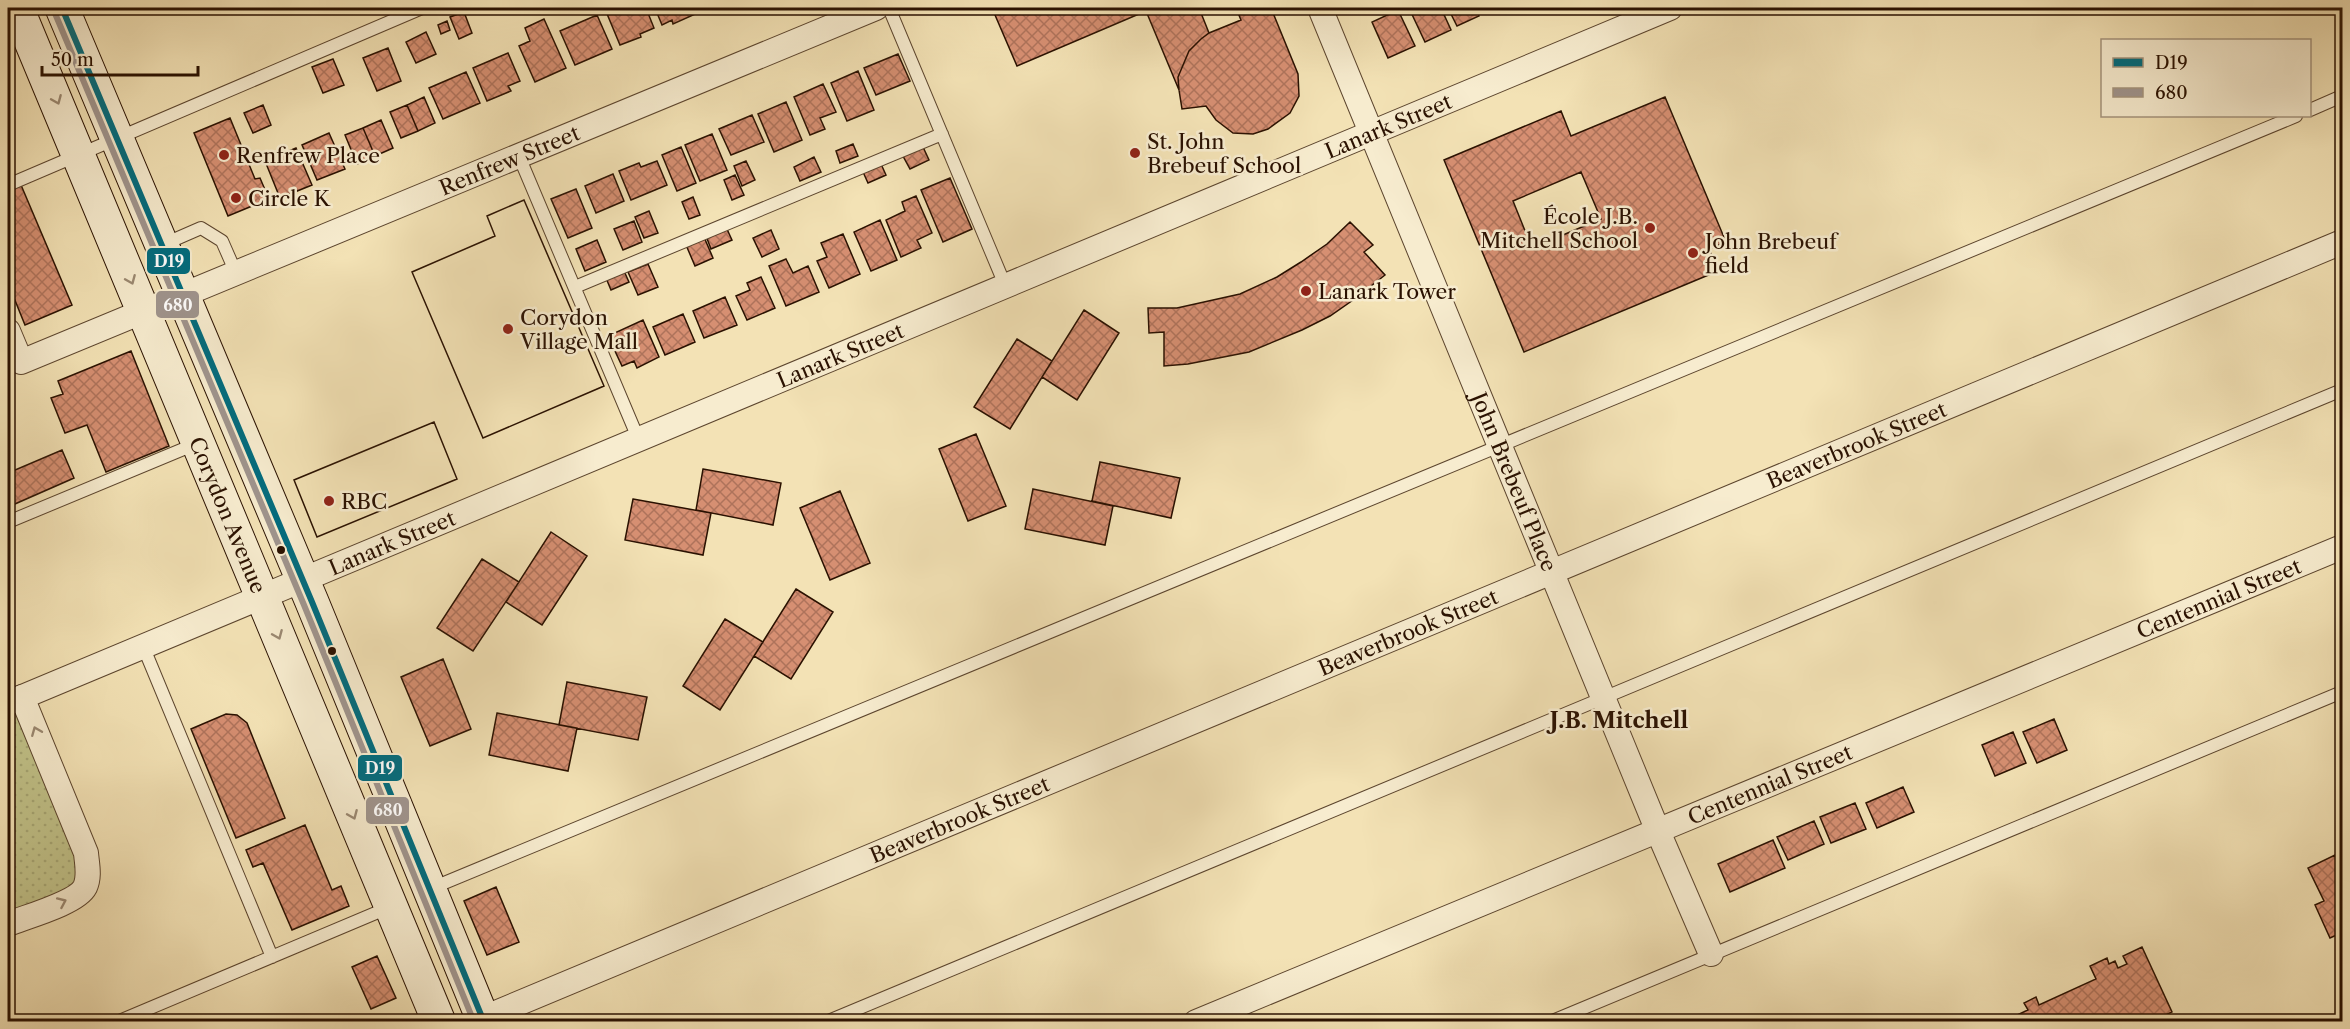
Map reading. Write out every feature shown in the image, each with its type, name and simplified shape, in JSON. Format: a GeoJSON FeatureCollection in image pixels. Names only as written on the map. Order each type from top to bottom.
{"type":"FeatureCollection","features":[{"type":"Feature","properties":{"kind":"main road","name":"Corydon Avenue"},"geometry":{"type":"LineString","coordinates":[[17,8],[439,1022]]}},
{"type":"Feature","properties":{"kind":"main road","name":"Corydon Avenue"},"geometry":{"type":"LineString","coordinates":[[62,8],[430,888],[480,1020]]}},
{"type":"Feature","properties":{"kind":"street","name":"Renfrew Street"},"geometry":{"type":"LineString","coordinates":[[8,331],[21,362],[518,154],[876,8]]}},
{"type":"Feature","properties":{"kind":"street","name":"John Brebeuf Place"},"geometry":{"type":"LineString","coordinates":[[1320,8],[1657,830],[1711,954]]}},
{"type":"Feature","properties":{"kind":"street","name":"Lanark Street"},"geometry":{"type":"LineString","coordinates":[[15,700],[1670,8]]}},
{"type":"Feature","properties":{"kind":"street","name":"Beaverbrook Street"},"geometry":{"type":"LineString","coordinates":[[480,1020],[2343,242]]}},
{"type":"Feature","properties":{"kind":"street","name":"Centennial Street"},"geometry":{"type":"LineString","coordinates":[[1196,1022],[2343,547]]}},
{"type":"Feature","properties":{"kind":"street"},"geometry":{"type":"LineString","coordinates":[[8,924],[67,901],[84,889],[89,875],[86,854],[15,700]]}},
{"type":"Feature","properties":{"kind":"lane"},"geometry":{"type":"LineString","coordinates":[[8,185],[422,8]]}},
{"type":"Feature","properties":{"kind":"lane"},"geometry":{"type":"LineString","coordinates":[[889,8],[1005,285]]}},
{"type":"Feature","properties":{"kind":"lane"},"geometry":{"type":"LineString","coordinates":[[2311,110],[2343,96]]}},
{"type":"Feature","properties":{"kind":"lane"},"geometry":{"type":"LineString","coordinates":[[430,888],[2294,117]]}},
{"type":"Feature","properties":{"kind":"lane"},"geometry":{"type":"LineString","coordinates":[[575,287],[942,134]]}},
{"type":"Feature","properties":{"kind":"lane"},"geometry":{"type":"LineString","coordinates":[[518,154],[638,438]]}},
{"type":"Feature","properties":{"kind":"lane"},"geometry":{"type":"LineString","coordinates":[[161,245],[201,228],[222,240],[236,273]]}},
{"type":"Feature","properties":{"kind":"lane"},"geometry":{"type":"LineString","coordinates":[[826,1022],[2343,390]]}},
{"type":"Feature","properties":{"kind":"lane"},"geometry":{"type":"LineString","coordinates":[[8,522],[199,443]]}},
{"type":"Feature","properties":{"kind":"lane"},"geometry":{"type":"LineString","coordinates":[[143,646],[272,957]]}},
{"type":"Feature","properties":{"kind":"lane"},"geometry":{"type":"LineString","coordinates":[[1550,1022],[2343,692]]}},
{"type":"Feature","properties":{"kind":"lane"},"geometry":{"type":"LineString","coordinates":[[117,1022],[392,907]]}},
{"type":"Feature","properties":{"kind":"green space"},"geometry":{"type":"Polygon","coordinates":[[[22,697],[89,875],[8,924],[8,703],[22,697]]]}},
{"type":"Feature","properties":{"kind":"building"},"geometry":{"type":"Polygon","coordinates":[[[646,8],[654,28],[640,34],[641,37],[620,45],[605,9],[646,8]]]}},
{"type":"Feature","properties":{"kind":"building"},"geometry":{"type":"Polygon","coordinates":[[[655,8],[698,8],[700,12],[673,24],[672,20],[662,25],[655,8]]]}},
{"type":"Feature","properties":{"kind":"building"},"geometry":{"type":"Polygon","coordinates":[[[992,8],[1199,8],[1209,33],[1189,51],[1178,77],[1179,90],[1146,11],[1017,66],[992,8]]]}},
{"type":"Feature","properties":{"kind":"building"},"geometry":{"type":"Polygon","coordinates":[[[1236,8],[1271,8],[1298,74],[1299,96],[1290,113],[1268,129],[1253,134],[1233,133],[1216,120],[1206,106],[1182,109],[1179,90],[1178,77],[1189,51],[1209,33],[1241,20],[1236,8]]]}},
{"type":"Feature","properties":{"kind":"building"},"geometry":{"type":"Polygon","coordinates":[[[1409,8],[1441,8],[1451,30],[1425,42],[1409,8]]]}},
{"type":"Feature","properties":{"kind":"building"},"geometry":{"type":"Polygon","coordinates":[[[1448,8],[1475,8],[1479,16],[1457,26],[1448,8]]]}},
{"type":"Feature","properties":{"kind":"building"},"geometry":{"type":"Polygon","coordinates":[[[1398,10],[1415,46],[1388,58],[1372,22],[1398,10]]]}},
{"type":"Feature","properties":{"kind":"building"},"geometry":{"type":"Polygon","coordinates":[[[464,12],[472,33],[459,39],[450,17],[464,12]]]}},
{"type":"Feature","properties":{"kind":"building"},"geometry":{"type":"Polygon","coordinates":[[[597,15],[612,49],[575,65],[560,31],[597,15]]]}},
{"type":"Feature","properties":{"kind":"building"},"geometry":{"type":"Polygon","coordinates":[[[544,19],[566,68],[535,82],[519,46],[530,41],[525,28],[544,19]]]}},
{"type":"Feature","properties":{"kind":"building"},"geometry":{"type":"Polygon","coordinates":[[[447,21],[450,30],[441,34],[438,25],[447,21]]]}},
{"type":"Feature","properties":{"kind":"building"},"geometry":{"type":"Polygon","coordinates":[[[426,32],[436,54],[416,63],[406,42],[426,32]]]}},
{"type":"Feature","properties":{"kind":"building"},"geometry":{"type":"Polygon","coordinates":[[[388,48],[401,81],[377,91],[363,58],[388,48]]]}},
{"type":"Feature","properties":{"kind":"building"},"geometry":{"type":"Polygon","coordinates":[[[508,53],[520,81],[508,86],[511,91],[487,101],[473,68],[508,53]]]}},
{"type":"Feature","properties":{"kind":"building"},"geometry":{"type":"Polygon","coordinates":[[[898,54],[910,81],[876,95],[864,68],[898,54]]]}},
{"type":"Feature","properties":{"kind":"building"},"geometry":{"type":"Polygon","coordinates":[[[333,59],[344,85],[323,93],[312,67],[333,59]]]}},
{"type":"Feature","properties":{"kind":"building"},"geometry":{"type":"Polygon","coordinates":[[[858,71],[874,110],[847,121],[831,83],[858,71]]]}},
{"type":"Feature","properties":{"kind":"building"},"geometry":{"type":"Polygon","coordinates":[[[466,72],[480,103],[443,119],[429,88],[466,72]]]}},
{"type":"Feature","properties":{"kind":"building"},"geometry":{"type":"Polygon","coordinates":[[[823,84],[836,112],[820,118],[825,129],[810,135],[794,97],[823,84]]]}},
{"type":"Feature","properties":{"kind":"building"},"geometry":{"type":"Polygon","coordinates":[[[424,97],[435,123],[418,131],[407,105],[424,97]]]}},
{"type":"Feature","properties":{"kind":"building","name":"École J.B. Mitchell School"},"geometry":{"type":"Polygon","coordinates":[[[1665,97],[1726,242],[1709,249],[1718,271],[1524,352],[1444,160],[1561,111],[1571,136],[1665,97]],[[1581,172],[1513,201],[1532,248],[1601,219],[1581,172]]]}},
{"type":"Feature","properties":{"kind":"building"},"geometry":{"type":"Polygon","coordinates":[[[786,102],[802,140],[774,152],[758,114],[786,102]]]}},
{"type":"Feature","properties":{"kind":"building"},"geometry":{"type":"Polygon","coordinates":[[[263,105],[271,125],[253,133],[244,113],[263,105]]]}},
{"type":"Feature","properties":{"kind":"building"},"geometry":{"type":"Polygon","coordinates":[[[407,105],[418,131],[401,138],[390,112],[407,105]]]}},
{"type":"Feature","properties":{"kind":"building"},"geometry":{"type":"Polygon","coordinates":[[[752,115],[764,142],[731,155],[719,129],[752,115]]]}},
{"type":"Feature","properties":{"kind":"building","name":"Renfrew Place"},"geometry":{"type":"Polygon","coordinates":[[[230,118],[255,179],[260,178],[269,199],[228,216],[194,133],[230,118]]]}},
{"type":"Feature","properties":{"kind":"building"},"geometry":{"type":"Polygon","coordinates":[[[381,120],[393,148],[375,156],[363,128],[381,120]]]}},
{"type":"Feature","properties":{"kind":"building"},"geometry":{"type":"Polygon","coordinates":[[[363,128],[375,156],[357,164],[345,135],[363,128]]]}},
{"type":"Feature","properties":{"kind":"building"},"geometry":{"type":"Polygon","coordinates":[[[329,133],[345,169],[317,180],[302,145],[329,133]]]}},
{"type":"Feature","properties":{"kind":"building"},"geometry":{"type":"Polygon","coordinates":[[[712,134],[727,170],[700,181],[685,145],[712,134]]]}},
{"type":"Feature","properties":{"kind":"building"},"geometry":{"type":"Polygon","coordinates":[[[853,144],[858,156],[840,163],[836,151],[853,144]]]}},
{"type":"Feature","properties":{"kind":"building"},"geometry":{"type":"Polygon","coordinates":[[[681,147],[696,183],[677,191],[662,155],[681,147]]]}},
{"type":"Feature","properties":{"kind":"building"},"geometry":{"type":"Polygon","coordinates":[[[923,147],[929,160],[910,169],[903,156],[923,147]]]}},
{"type":"Feature","properties":{"kind":"building"},"geometry":{"type":"Polygon","coordinates":[[[296,148],[312,185],[280,198],[265,161],[296,148]]]}},
{"type":"Feature","properties":{"kind":"building"},"geometry":{"type":"Polygon","coordinates":[[[814,157],[821,172],[800,181],[794,167],[814,157]]]}},
{"type":"Feature","properties":{"kind":"building"},"geometry":{"type":"Polygon","coordinates":[[[657,161],[667,185],[631,200],[619,171],[639,163],[641,167],[657,161]]]}},
{"type":"Feature","properties":{"kind":"building"},"geometry":{"type":"Polygon","coordinates":[[[746,161],[755,180],[742,186],[734,166],[746,161]]]}},
{"type":"Feature","properties":{"kind":"building"},"geometry":{"type":"Polygon","coordinates":[[[881,164],[886,175],[868,183],[863,172],[881,164]]]}},
{"type":"Feature","properties":{"kind":"building"},"geometry":{"type":"Polygon","coordinates":[[[613,174],[624,201],[596,213],[585,186],[613,174]]]}},
{"type":"Feature","properties":{"kind":"building"},"geometry":{"type":"Polygon","coordinates":[[[735,175],[744,195],[732,200],[724,180],[735,175]]]}},
{"type":"Feature","properties":{"kind":"building"},"geometry":{"type":"Polygon","coordinates":[[[950,178],[972,229],[943,242],[921,190],[950,178]]]}},
{"type":"Feature","properties":{"kind":"building"},"geometry":{"type":"Polygon","coordinates":[[[21,185],[72,305],[25,325],[8,283],[8,191],[21,185]]]}},
{"type":"Feature","properties":{"kind":"building"},"geometry":{"type":"Polygon","coordinates":[[[576,189],[592,228],[568,238],[551,199],[576,189]]]}},
{"type":"Feature","properties":{"kind":"building"},"geometry":{"type":"Polygon","coordinates":[[[916,196],[932,233],[917,240],[921,248],[901,257],[886,220],[905,211],[902,202],[916,196]]]}},
{"type":"Feature","properties":{"kind":"building"},"geometry":{"type":"Polygon","coordinates":[[[693,197],[700,215],[689,219],[682,202],[693,197]]]}},
{"type":"Feature","properties":{"kind":"building","name":"Corydon Village Mall"},"geometry":{"type":"Polygon","coordinates":[[[524,200],[604,386],[483,438],[412,272],[495,236],[487,216],[524,200]]]}},
{"type":"Feature","properties":{"kind":"building","name":"Corydon Village Mall"},"geometry":{"type":"Polygon","coordinates":[[[524,200],[604,386],[483,438],[412,272],[495,236],[487,216],[524,200]]]}},
{"type":"Feature","properties":{"kind":"building"},"geometry":{"type":"Polygon","coordinates":[[[649,211],[658,233],[644,238],[635,217],[649,211]]]}},
{"type":"Feature","properties":{"kind":"building"},"geometry":{"type":"Polygon","coordinates":[[[880,220],[897,260],[871,271],[854,232],[880,220]]]}},
{"type":"Feature","properties":{"kind":"building"},"geometry":{"type":"Polygon","coordinates":[[[634,221],[642,242],[623,250],[614,229],[634,221]]]}},
{"type":"Feature","properties":{"kind":"building","name":"Lanark Tower"},"geometry":{"type":"Polygon","coordinates":[[[1350,222],[1373,245],[1364,252],[1385,275],[1356,298],[1330,316],[1249,352],[1188,364],[1164,366],[1164,332],[1149,333],[1148,308],[1177,308],[1240,294],[1277,277],[1301,262],[1327,244],[1350,222]]]}},
{"type":"Feature","properties":{"kind":"building"},"geometry":{"type":"Polygon","coordinates":[[[726,227],[732,240],[711,249],[706,236],[726,227]]]}},
{"type":"Feature","properties":{"kind":"building"},"geometry":{"type":"Polygon","coordinates":[[[771,230],[779,249],[762,257],[753,238],[771,230]]]}},
{"type":"Feature","properties":{"kind":"building"},"geometry":{"type":"Polygon","coordinates":[[[843,234],[860,274],[829,288],[817,261],[827,257],[821,243],[843,234]]]}},
{"type":"Feature","properties":{"kind":"building"},"geometry":{"type":"Polygon","coordinates":[[[704,237],[713,258],[695,266],[686,245],[704,237]]]}},
{"type":"Feature","properties":{"kind":"building"},"geometry":{"type":"Polygon","coordinates":[[[597,240],[606,262],[585,271],[576,249],[597,240]]]}},
{"type":"Feature","properties":{"kind":"building"},"geometry":{"type":"Polygon","coordinates":[[[786,259],[793,273],[808,266],[819,292],[786,306],[769,266],[786,259]]]}},
{"type":"Feature","properties":{"kind":"building"},"geometry":{"type":"Polygon","coordinates":[[[648,264],[658,287],[638,295],[628,272],[648,264]]]}},
{"type":"Feature","properties":{"kind":"building"},"geometry":{"type":"Polygon","coordinates":[[[624,271],[629,282],[611,290],[606,278],[624,271]]]}},
{"type":"Feature","properties":{"kind":"building"},"geometry":{"type":"Polygon","coordinates":[[[761,277],[775,308],[747,320],[736,296],[750,290],[747,283],[761,277]]]}},
{"type":"Feature","properties":{"kind":"building"},"geometry":{"type":"Polygon","coordinates":[[[725,297],[737,325],[704,338],[693,311],[725,297]]]}},
{"type":"Feature","properties":{"kind":"building"},"geometry":{"type":"Polygon","coordinates":[[[1084,310],[1119,333],[1077,400],[1042,377],[1084,310]]]}},
{"type":"Feature","properties":{"kind":"building"},"geometry":{"type":"Polygon","coordinates":[[[683,314],[695,342],[665,355],[653,327],[683,314]]]}},
{"type":"Feature","properties":{"kind":"building"},"geometry":{"type":"Polygon","coordinates":[[[643,320],[659,357],[637,368],[634,361],[622,366],[608,336],[643,320]]]}},
{"type":"Feature","properties":{"kind":"building"},"geometry":{"type":"Polygon","coordinates":[[[1017,339],[1052,361],[1010,429],[974,407],[1017,339]]]}},
{"type":"Feature","properties":{"kind":"building"},"geometry":{"type":"Polygon","coordinates":[[[131,351],[169,446],[106,472],[87,425],[65,433],[51,398],[63,394],[58,381],[131,351]]]}},
{"type":"Feature","properties":{"kind":"building"},"geometry":{"type":"Polygon","coordinates":[[[434,422],[457,479],[317,537],[294,480],[434,422]]]}},
{"type":"Feature","properties":{"kind":"building"},"geometry":{"type":"Polygon","coordinates":[[[434,422],[457,479],[317,537],[294,480],[434,422]]]}},
{"type":"Feature","properties":{"kind":"building"},"geometry":{"type":"Polygon","coordinates":[[[976,434],[1006,506],[968,521],[939,449],[976,434]]]}},
{"type":"Feature","properties":{"kind":"building"},"geometry":{"type":"Polygon","coordinates":[[[62,450],[74,478],[8,507],[8,473],[62,450]]]}},
{"type":"Feature","properties":{"kind":"building"},"geometry":{"type":"Polygon","coordinates":[[[1100,462],[1180,478],[1171,518],[1092,501],[1100,462]]]}},
{"type":"Feature","properties":{"kind":"building"},"geometry":{"type":"Polygon","coordinates":[[[703,469],[781,483],[773,525],[696,510],[703,469]]]}},
{"type":"Feature","properties":{"kind":"building"},"geometry":{"type":"Polygon","coordinates":[[[1033,489],[1113,506],[1105,545],[1025,529],[1033,489]]]}},
{"type":"Feature","properties":{"kind":"building"},"geometry":{"type":"Polygon","coordinates":[[[840,491],[870,563],[830,580],[800,508],[840,491]]]}},
{"type":"Feature","properties":{"kind":"building"},"geometry":{"type":"Polygon","coordinates":[[[633,499],[711,513],[703,555],[625,540],[633,499]]]}},
{"type":"Feature","properties":{"kind":"building"},"geometry":{"type":"Polygon","coordinates":[[[551,532],[587,556],[542,625],[506,602],[551,532]]]}},
{"type":"Feature","properties":{"kind":"building"},"geometry":{"type":"Polygon","coordinates":[[[482,559],[519,582],[473,651],[437,628],[482,559]]]}},
{"type":"Feature","properties":{"kind":"building"},"geometry":{"type":"Polygon","coordinates":[[[796,589],[833,612],[791,679],[754,656],[796,589]]]}},
{"type":"Feature","properties":{"kind":"building"},"geometry":{"type":"Polygon","coordinates":[[[725,619],[763,642],[720,710],[683,686],[725,619]]]}},
{"type":"Feature","properties":{"kind":"building"},"geometry":{"type":"Polygon","coordinates":[[[443,659],[471,729],[430,746],[401,677],[443,659]]]}},
{"type":"Feature","properties":{"kind":"building"},"geometry":{"type":"Polygon","coordinates":[[[567,682],[647,697],[638,740],[559,725],[567,682]]]}},
{"type":"Feature","properties":{"kind":"building"},"geometry":{"type":"Polygon","coordinates":[[[497,713],[577,728],[568,771],[489,755],[497,713]]]}},
{"type":"Feature","properties":{"kind":"building"},"geometry":{"type":"Polygon","coordinates":[[[226,714],[237,715],[247,723],[285,818],[236,838],[191,729],[226,714]]]}},
{"type":"Feature","properties":{"kind":"building"},"geometry":{"type":"Polygon","coordinates":[[[2054,719],[2067,750],[2037,763],[2023,732],[2054,719]]]}},
{"type":"Feature","properties":{"kind":"building"},"geometry":{"type":"Polygon","coordinates":[[[2013,732],[2026,763],[1995,776],[1982,745],[2013,732]]]}},
{"type":"Feature","properties":{"kind":"building"},"geometry":{"type":"Polygon","coordinates":[[[1903,787],[1914,812],[1877,828],[1866,803],[1903,787]]]}},
{"type":"Feature","properties":{"kind":"building"},"geometry":{"type":"Polygon","coordinates":[[[1855,803],[1866,829],[1831,843],[1820,817],[1855,803]]]}},
{"type":"Feature","properties":{"kind":"building"},"geometry":{"type":"Polygon","coordinates":[[[1814,821],[1824,844],[1788,860],[1777,837],[1814,821]]]}},
{"type":"Feature","properties":{"kind":"building"},"geometry":{"type":"Polygon","coordinates":[[[305,825],[332,890],[341,886],[349,906],[292,930],[263,863],[253,867],[246,850],[305,825]]]}},
{"type":"Feature","properties":{"kind":"building"},"geometry":{"type":"Polygon","coordinates":[[[1773,840],[1785,868],[1730,892],[1718,864],[1773,840]]]}},
{"type":"Feature","properties":{"kind":"building"},"geometry":{"type":"Polygon","coordinates":[[[2335,855],[2339,863],[2342,862],[2342,935],[2341,933],[2330,938],[2315,905],[2324,901],[2308,868],[2335,855]]]}},
{"type":"Feature","properties":{"kind":"building"},"geometry":{"type":"Polygon","coordinates":[[[496,887],[519,942],[487,955],[464,901],[496,887]]]}},
{"type":"Feature","properties":{"kind":"building"},"geometry":{"type":"Polygon","coordinates":[[[2142,947],[2172,1012],[2151,1022],[2002,1022],[2028,1010],[2024,1003],[2036,997],[2039,1005],[2096,979],[2090,966],[2107,958],[2109,964],[2115,961],[2118,968],[2127,964],[2123,956],[2142,947]]]}},
{"type":"Feature","properties":{"kind":"building"},"geometry":{"type":"Polygon","coordinates":[[[377,956],[396,998],[371,1009],[352,967],[377,956]]]}},
{"type":"Feature","properties":{"kind":"transit line","name":"D19"},"geometry":{"type":"LineString","coordinates":[[62,8],[312,602],[484,1022]]}},
{"type":"Feature","properties":{"kind":"transit line","name":"680"},"geometry":{"type":"LineString","coordinates":[[54,11],[304,605],[474,1022]]}},
{"type":"Feature","properties":{"kind":"place","name":"St. John Brebeuf School"},"geometry":{"type":"Point","coordinates":[1135,153]}},
{"type":"Feature","properties":{"kind":"place","name":"Renfrew Place"},"geometry":{"type":"Point","coordinates":[224,155]}},
{"type":"Feature","properties":{"kind":"place","name":"Circle K"},"geometry":{"type":"Point","coordinates":[236,198]}},
{"type":"Feature","properties":{"kind":"place","name":"École J.B. Mitchell School"},"geometry":{"type":"Point","coordinates":[1650,228]}},
{"type":"Feature","properties":{"kind":"place","name":"John Brebeuf field"},"geometry":{"type":"Point","coordinates":[1693,253]}},
{"type":"Feature","properties":{"kind":"place","name":"Lanark Tower"},"geometry":{"type":"Point","coordinates":[1306,291]}},
{"type":"Feature","properties":{"kind":"place","name":"Corydon Village Mall"},"geometry":{"type":"Point","coordinates":[508,329]}},
{"type":"Feature","properties":{"kind":"place","name":"RBC"},"geometry":{"type":"Point","coordinates":[329,501]}},
{"type":"Feature","properties":{"kind":"district","name":"J.B. Mitchell"},"geometry":{"type":"Point","coordinates":[1619,720]}}]}
